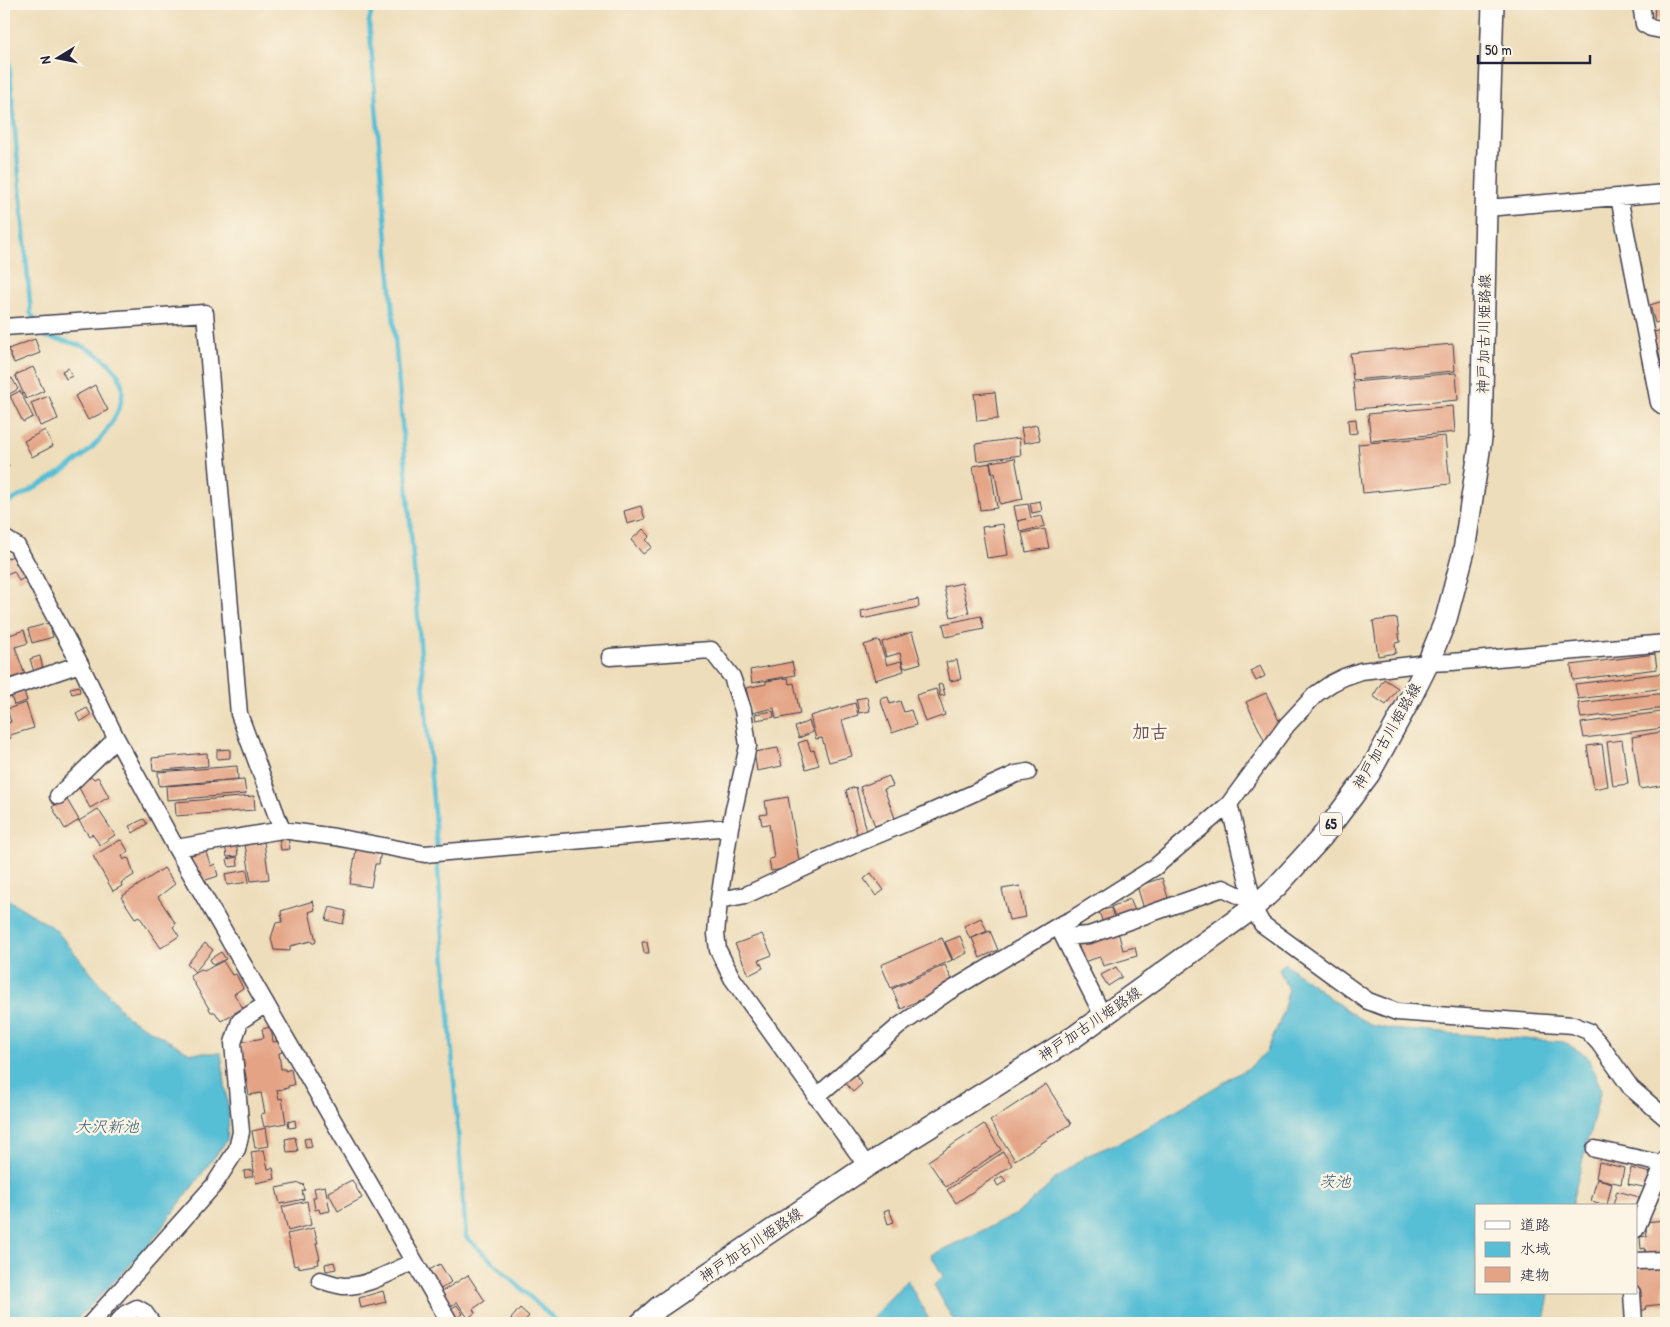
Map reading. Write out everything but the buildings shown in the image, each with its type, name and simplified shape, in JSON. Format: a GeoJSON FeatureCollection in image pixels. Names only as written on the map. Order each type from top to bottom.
{"type":"FeatureCollection","features":[{"type":"Feature","properties":{"kind":"main road","name":"神戸加古川姫路線"},"geometry":{"type":"LineString","coordinates":[[640,1323],[660,1307],[867,1166],[1066,1042],[1253,905],[1277,886],[1321,838],[1369,774],[1428,662],[1446,619],[1464,551],[1481,438],[1493,4]]}},
{"type":"Feature","properties":{"kind":"street"},"geometry":{"type":"LineString","coordinates":[[1641,4],[1644,24],[1650,28],[1666,31]]}},
{"type":"Feature","properties":{"kind":"street"},"geometry":{"type":"LineString","coordinates":[[1486,208],[1666,192]]}},
{"type":"Feature","properties":{"kind":"street"},"geometry":{"type":"LineString","coordinates":[[1619,197],[1659,403],[1666,408]]}},
{"type":"Feature","properties":{"kind":"street"},"geometry":{"type":"LineString","coordinates":[[4,327],[205,313],[239,714],[282,830]]}},
{"type":"Feature","properties":{"kind":"street"},"geometry":{"type":"LineString","coordinates":[[4,538],[17,546],[80,664],[116,739],[176,848],[450,1323]]}},
{"type":"Feature","properties":{"kind":"street"},"geometry":{"type":"LineString","coordinates":[[816,1096],[900,1026],[948,992],[1061,932],[1071,920],[1154,867],[1229,804],[1287,725],[1316,694],[1338,680],[1361,671],[1428,662],[1452,662],[1666,643]]}},
{"type":"Feature","properties":{"kind":"street"},"geometry":{"type":"LineString","coordinates":[[610,657],[711,650],[732,677],[743,710],[748,746],[730,827],[719,900],[716,934],[718,950],[732,978],[867,1166]]}},
{"type":"Feature","properties":{"kind":"street"},"geometry":{"type":"LineString","coordinates":[[4,690],[80,664]]}},
{"type":"Feature","properties":{"kind":"street"},"geometry":{"type":"LineString","coordinates":[[58,796],[116,739]]}},
{"type":"Feature","properties":{"kind":"street"},"geometry":{"type":"LineString","coordinates":[[719,900],[746,895],[858,843],[1016,774],[1028,772]]}},
{"type":"Feature","properties":{"kind":"street"},"geometry":{"type":"LineString","coordinates":[[1229,804],[1253,905],[1262,924],[1368,1001],[1397,1012],[1573,1025],[1588,1031],[1600,1043],[1631,1088],[1666,1118]]}},
{"type":"Feature","properties":{"kind":"street"},"geometry":{"type":"LineString","coordinates":[[176,848],[282,830],[335,837],[425,854],[730,827]]}},
{"type":"Feature","properties":{"kind":"street"},"geometry":{"type":"LineString","coordinates":[[1061,932],[1089,936],[1223,888],[1253,905]]}},
{"type":"Feature","properties":{"kind":"street"},"geometry":{"type":"LineString","coordinates":[[1061,932],[1103,1016]]}},
{"type":"Feature","properties":{"kind":"street"},"geometry":{"type":"LineString","coordinates":[[91,1323],[214,1185],[237,1149],[241,1132],[233,1043],[240,1021],[266,1004]]}},
{"type":"Feature","properties":{"kind":"street"},"geometry":{"type":"LineString","coordinates":[[1595,1149],[1665,1161],[1638,1224]]}},
{"type":"Feature","properties":{"kind":"street"},"geometry":{"type":"LineString","coordinates":[[1638,1261],[1666,1260]]}},
{"type":"Feature","properties":{"kind":"street"},"geometry":{"type":"LineString","coordinates":[[320,1280],[340,1286],[353,1286],[414,1262]]}},
{"type":"Feature","properties":{"kind":"street"},"geometry":{"type":"LineString","coordinates":[[1632,1294],[1634,1323]]}},
{"type":"Feature","properties":{"kind":"street"},"geometry":{"type":"LineString","coordinates":[[117,1323],[126,1314],[137,1308],[144,1312],[152,1323]]}},
{"type":"Feature","properties":{"kind":"water","name":"大沢新池"},"geometry":{"type":"Polygon","coordinates":[[[4,897],[55,929],[127,1017],[190,1053],[221,1053],[229,1115],[227,1140],[145,1250],[73,1323],[4,1323],[4,897]]]}},
{"type":"Feature","properties":{"kind":"water","name":"茨池"},"geometry":{"type":"Polygon","coordinates":[[[1284,963],[1345,1009],[1370,1025],[1389,1029],[1564,1042],[1587,1056],[1601,1089],[1572,1204],[1475,1204],[1475,1294],[1549,1294],[1544,1323],[955,1323],[934,1285],[943,1276],[931,1255],[1017,1214],[1061,1174],[1086,1156],[1125,1140],[1250,1067],[1267,1051],[1282,1016],[1288,990],[1279,969],[1284,963]]]}},
{"type":"Feature","properties":{"kind":"water"},"geometry":{"type":"Polygon","coordinates":[[[907,1280],[931,1323],[867,1323],[907,1280]]]}},
{"type":"Feature","properties":{"kind":"waterway"},"geometry":{"type":"LineString","coordinates":[[4,4],[31,314],[35,320]]}},
{"type":"Feature","properties":{"kind":"waterway"},"geometry":{"type":"LineString","coordinates":[[374,4],[369,21],[437,849]]}},
{"type":"Feature","properties":{"kind":"waterway"},"geometry":{"type":"LineString","coordinates":[[4,505],[54,477],[82,457],[104,433],[117,413],[121,402],[121,382],[116,372],[108,363],[80,345],[46,337],[41,329]]}},
{"type":"Feature","properties":{"kind":"waterway"},"geometry":{"type":"LineString","coordinates":[[437,857],[466,1237],[558,1323]]}},
{"type":"Feature","properties":{"kind":"district","name":"加古"},"geometry":{"type":"Point","coordinates":[1150,732]}}]}
